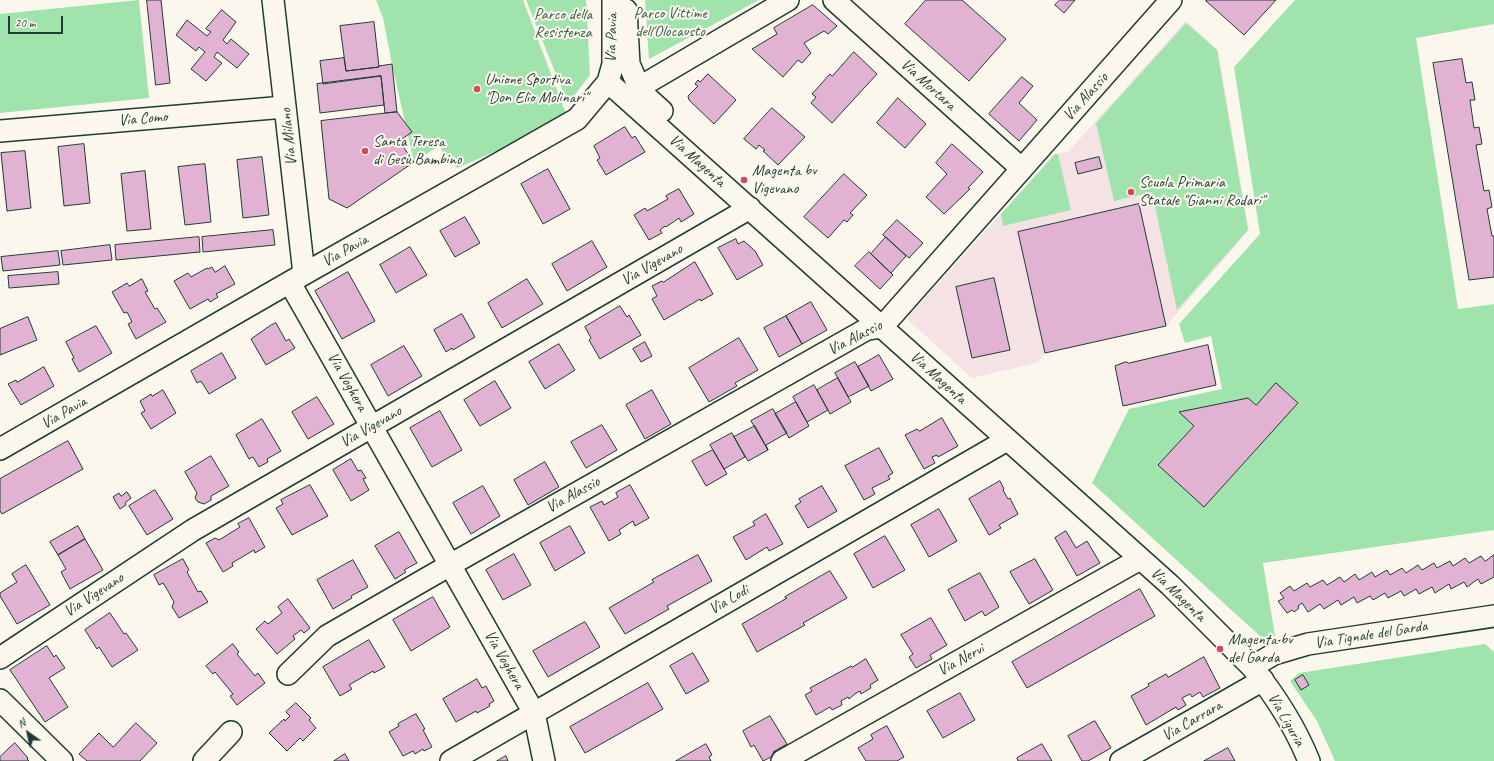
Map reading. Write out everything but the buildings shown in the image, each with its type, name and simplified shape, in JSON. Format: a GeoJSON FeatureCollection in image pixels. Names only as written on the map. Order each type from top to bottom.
{"type":"FeatureCollection","features":[{"type":"Feature","properties":{"kind":"street","name":"Via Milano"},"geometry":{"type":"LineString","coordinates":[[273,0],[285,107],[297,278]]}},
{"type":"Feature","properties":{"kind":"street","name":"Via Pavia"},"geometry":{"type":"LineString","coordinates":[[0,449],[577,119],[608,82],[613,64],[613,0]]}},
{"type":"Feature","properties":{"kind":"street"},"geometry":{"type":"LineString","coordinates":[[626,0],[629,64],[641,92],[690,137],[689,154]]}},
{"type":"Feature","properties":{"kind":"street"},"geometry":{"type":"LineString","coordinates":[[650,81],[788,0]]}},
{"type":"Feature","properties":{"kind":"street","name":"Via Mortara"},"geometry":{"type":"LineString","coordinates":[[834,0],[1022,169]]}},
{"type":"Feature","properties":{"kind":"street","name":"Via Alassio"},"geometry":{"type":"LineString","coordinates":[[450,565],[867,329],[882,327],[1171,0]]}},
{"type":"Feature","properties":{"kind":"street","name":"Via Magenta"},"geometry":{"type":"LineString","coordinates":[[608,82],[1170,586],[1257,674]]}},
{"type":"Feature","properties":{"kind":"street","name":"Via Como"},"geometry":{"type":"LineString","coordinates":[[0,131],[285,107]]}},
{"type":"Feature","properties":{"kind":"street","name":"Via Vigevano"},"geometry":{"type":"LineString","coordinates":[[0,658],[193,530],[750,208]]}},
{"type":"Feature","properties":{"kind":"street","name":"Via Voghera"},"geometry":{"type":"LineString","coordinates":[[297,278],[373,427],[534,713],[544,761]]}},
{"type":"Feature","properties":{"kind":"street","name":"Via Lodi"},"geometry":{"type":"LineString","coordinates":[[452,761],[1007,440]]}},
{"type":"Feature","properties":{"kind":"street","name":"Via Nervi"},"geometry":{"type":"LineString","coordinates":[[782,761],[1140,559]]}},
{"type":"Feature","properties":{"kind":"street"},"geometry":{"type":"LineString","coordinates":[[288,674],[327,636],[450,565]]}},
{"type":"Feature","properties":{"kind":"street","name":"Via Tignale del Garda"},"geometry":{"type":"LineString","coordinates":[[1257,674],[1274,654],[1308,644],[1494,616]]}},
{"type":"Feature","properties":{"kind":"street","name":"Via Carrara"},"geometry":{"type":"LineString","coordinates":[[1121,761],[1257,674]]}},
{"type":"Feature","properties":{"kind":"street","name":"Via Liguria"},"geometry":{"type":"LineString","coordinates":[[1257,674],[1292,727],[1309,761]]}},
{"type":"Feature","properties":{"kind":"street"},"geometry":{"type":"LineString","coordinates":[[0,700],[62,761]]}},
{"type":"Feature","properties":{"kind":"street"},"geometry":{"type":"LineString","coordinates":[[204,761],[231,732]]}},
{"type":"Feature","properties":{"kind":"shaded area","name":"Scuola Primaria Statale \"Gianni Rodari\""},"geometry":{"type":"Polygon","coordinates":[[[1186,21],[1218,50],[1249,230],[1166,326],[1046,353],[1037,363],[972,378],[909,321],[908,317],[1055,154],[1068,152],[1186,21]]]}},
{"type":"Feature","properties":{"kind":"green space"},"geometry":{"type":"Polygon","coordinates":[[[139,0],[149,98],[0,113],[0,14],[139,0]]]}},
{"type":"Feature","properties":{"kind":"green space","name":"Unione Sportiva \"Don Elio Molinari\""},"geometry":{"type":"Polygon","coordinates":[[[376,0],[523,0],[566,114],[515,143],[457,168],[442,151],[440,145],[414,162],[383,18],[376,0]]]}},
{"type":"Feature","properties":{"kind":"green space","name":"Parco della Resistenza"},"geometry":{"type":"Polygon","coordinates":[[[526,0],[586,0],[590,75],[568,104],[526,0]]]}},
{"type":"Feature","properties":{"kind":"green space","name":"Parco Vittime dell'Olocausto"},"geometry":{"type":"Polygon","coordinates":[[[645,0],[759,0],[649,59],[645,0]]]}},
{"type":"Feature","properties":{"kind":"green space"},"geometry":{"type":"Polygon","coordinates":[[[1295,0],[1494,0],[1494,24],[1416,38],[1458,309],[1494,304],[1494,530],[1263,563],[1275,636],[1261,637],[1092,483],[1129,409],[1222,389],[1211,336],[1185,343],[1179,324],[1260,234],[1234,67],[1295,0]]]}},
{"type":"Feature","properties":{"kind":"green space"},"geometry":{"type":"Polygon","coordinates":[[[1186,23],[1217,50],[1248,230],[1177,310],[1152,192],[1114,201],[1096,123],[1186,23]]]}},
{"type":"Feature","properties":{"kind":"green space"},"geometry":{"type":"Polygon","coordinates":[[[1055,154],[1058,154],[1071,210],[1003,226],[1001,214],[1055,154]]]}},
{"type":"Feature","properties":{"kind":"green space"},"geometry":{"type":"Polygon","coordinates":[[[1485,644],[1494,652],[1494,761],[1335,761],[1317,721],[1290,681],[1299,673],[1485,644]]]}},
{"type":"Feature","properties":{"kind":"place","name":"Unione Sportiva \"Don Elio Molinari\""},"geometry":{"type":"Point","coordinates":[477,89]}},
{"type":"Feature","properties":{"kind":"place","name":"Santa Teresa di Gesù Bambino"},"geometry":{"type":"Point","coordinates":[365,151]}},
{"type":"Feature","properties":{"kind":"place","name":"Magenta bv Vigevano"},"geometry":{"type":"Point","coordinates":[744,180]}},
{"type":"Feature","properties":{"kind":"place","name":"Scuola Primaria Statale \"Gianni Rodari\""},"geometry":{"type":"Point","coordinates":[1131,192]}},
{"type":"Feature","properties":{"kind":"place","name":"Magenta bv del Garda"},"geometry":{"type":"Point","coordinates":[1220,649]}}]}
